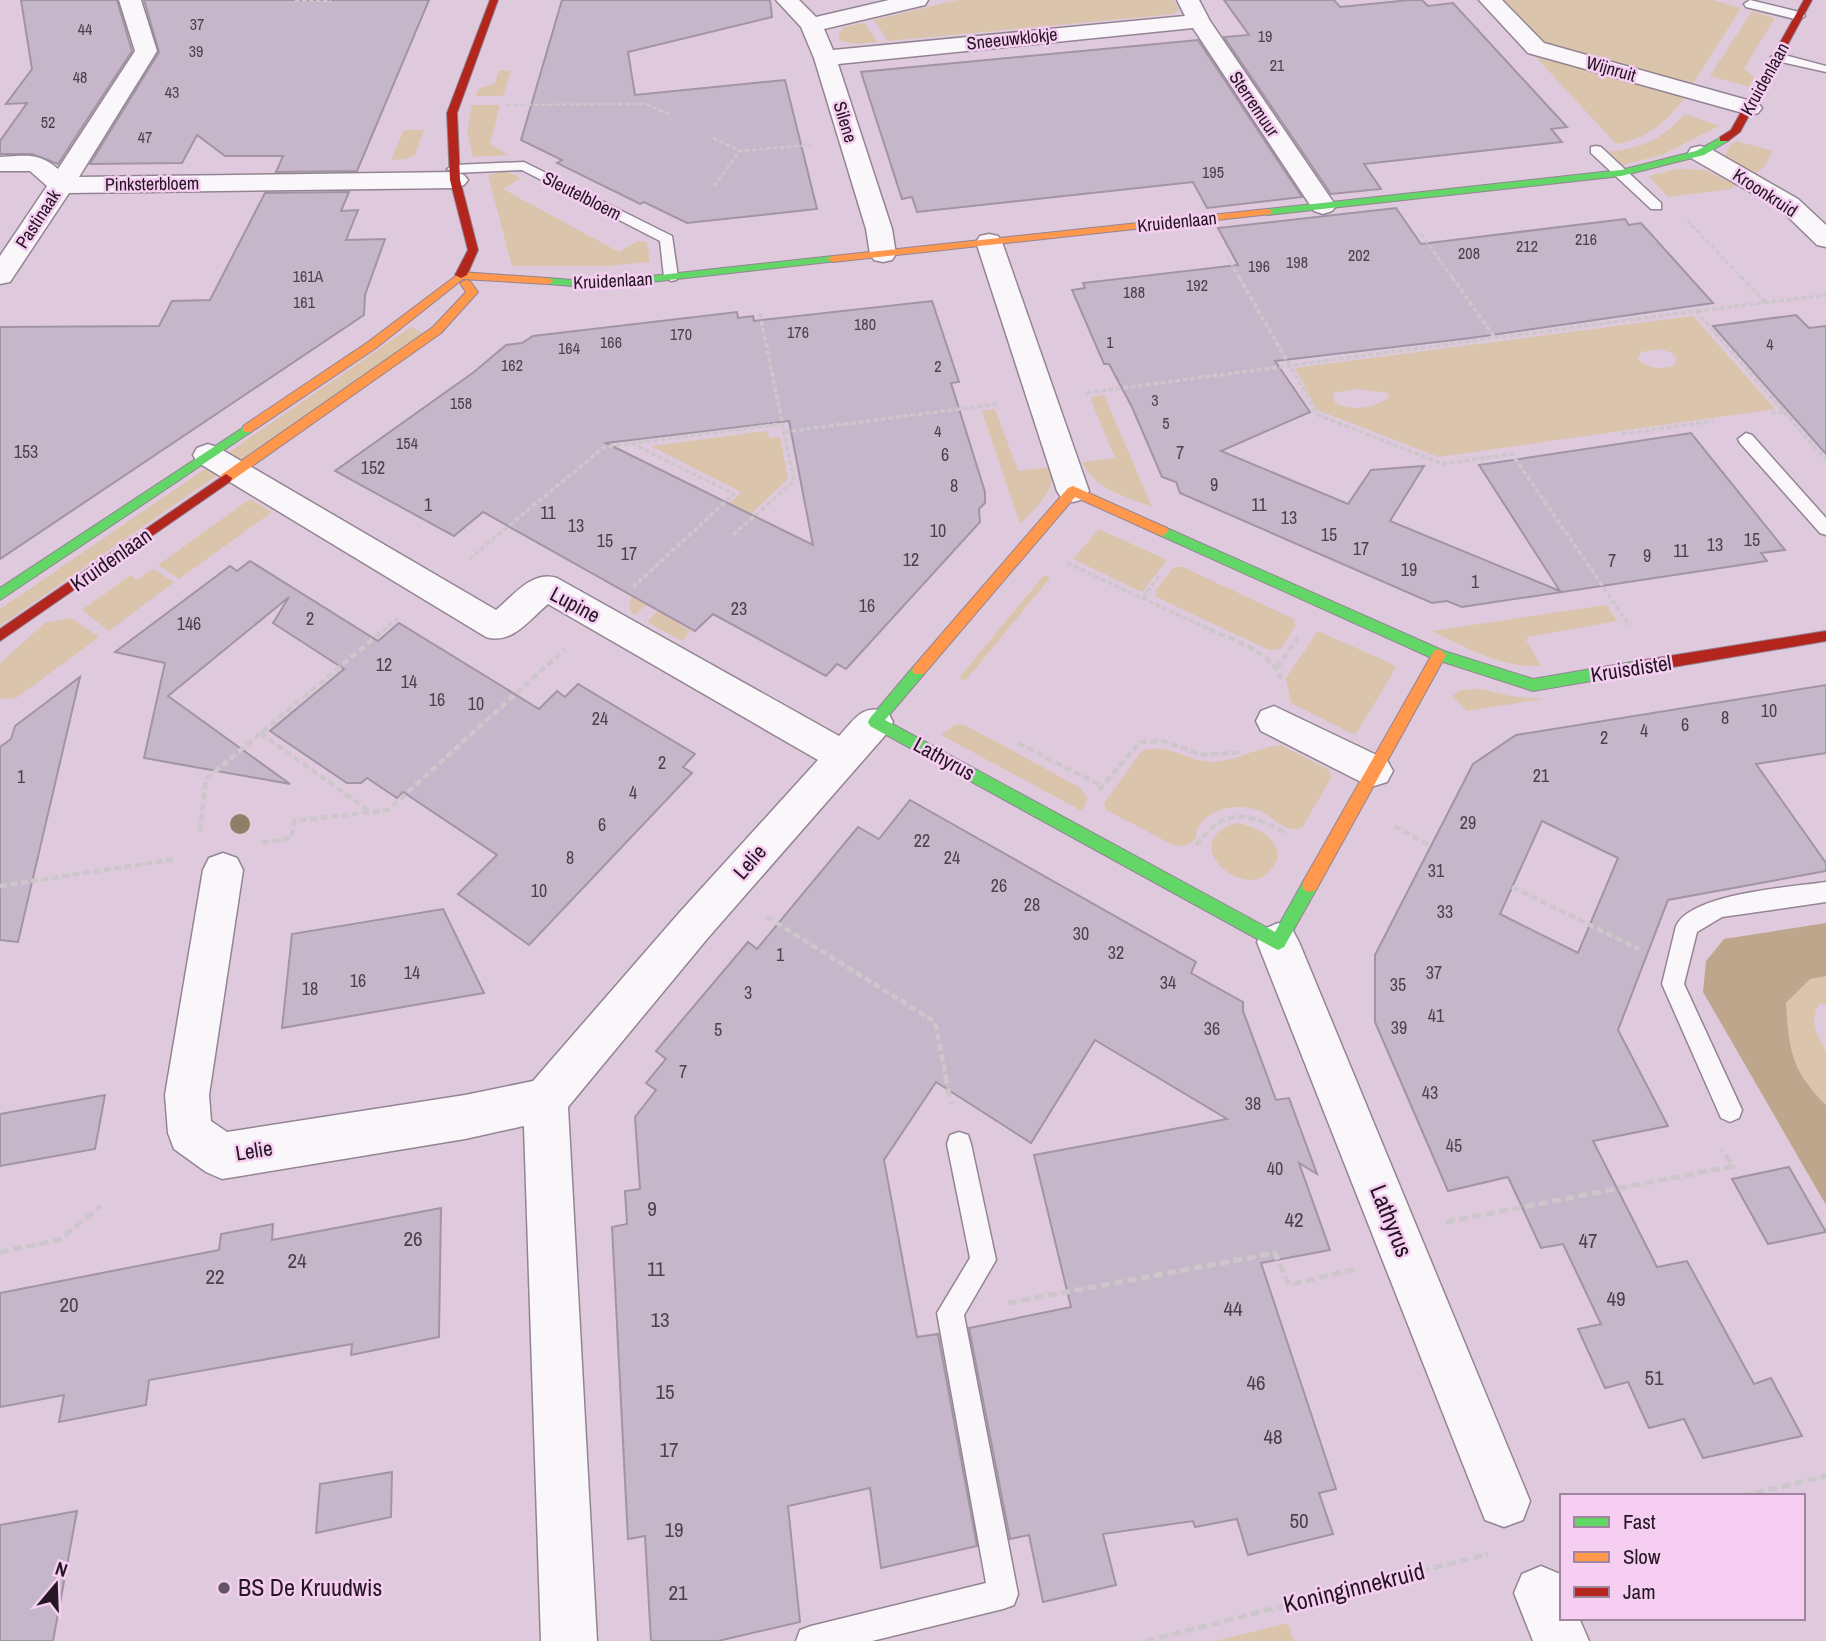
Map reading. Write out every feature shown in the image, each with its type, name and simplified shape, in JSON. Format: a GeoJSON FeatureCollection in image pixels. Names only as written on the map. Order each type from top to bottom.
{"type":"FeatureCollection","features":[{"type":"Feature","properties":{"kind":"street","name":"Pinksterbloem"},"geometry":{"type":"LineString","coordinates":[[61,185],[146,51],[130,0]]}},
{"type":"Feature","properties":{"kind":"street"},"geometry":{"type":"LineString","coordinates":[[461,275],[473,250],[454,175],[452,113],[494,0]]}},
{"type":"Feature","properties":{"kind":"street","name":"Silene"},"geometry":{"type":"LineString","coordinates":[[788,0],[811,25],[825,58],[879,229],[883,254]]}},
{"type":"Feature","properties":{"kind":"street"},"geometry":{"type":"LineString","coordinates":[[811,25],[917,0]]}},
{"type":"Feature","properties":{"kind":"street","name":"Wijnruit"},"geometry":{"type":"LineString","coordinates":[[1490,0],[1536,48],[1750,108]]}},
{"type":"Feature","properties":{"kind":"street","name":"Kruidenlaan"},"geometry":{"type":"LineString","coordinates":[[0,636],[461,275],[597,285],[1621,173],[1700,153],[1735,132],[1808,0]]}},
{"type":"Feature","properties":{"kind":"street","name":"Sneeuwklokje"},"geometry":{"type":"LineString","coordinates":[[825,58],[1193,10]]}},
{"type":"Feature","properties":{"kind":"street","name":"Sterremuur"},"geometry":{"type":"LineString","coordinates":[[1193,10],[1323,206]]}},
{"type":"Feature","properties":{"kind":"street","name":"Kroonkruid"},"geometry":{"type":"LineString","coordinates":[[1700,153],[1788,204],[1826,239]]}},
{"type":"Feature","properties":{"kind":"street","name":"Pastinaak"},"geometry":{"type":"LineString","coordinates":[[0,164],[36,163],[61,185],[0,276]]}},
{"type":"Feature","properties":{"kind":"street","name":"Pinksterbloem"},"geometry":{"type":"LineString","coordinates":[[61,185],[454,175]]}},
{"type":"Feature","properties":{"kind":"street"},"geometry":{"type":"LineString","coordinates":[[989,242],[1073,491],[1439,656],[1278,942]]}},
{"type":"Feature","properties":{"kind":"street","name":"Kruidenlaan"},"geometry":{"type":"LineString","coordinates":[[0,595],[222,463],[437,330],[472,292],[461,275]]}},
{"type":"Feature","properties":{"kind":"street","name":"Lupine"},"geometry":{"type":"LineString","coordinates":[[222,463],[498,628],[545,587],[842,757]]}},
{"type":"Feature","properties":{"kind":"street"},"geometry":{"type":"LineString","coordinates":[[875,722],[1073,491]]}},
{"type":"Feature","properties":{"kind":"street","name":"Kruisdistel"},"geometry":{"type":"LineString","coordinates":[[1439,656],[1533,685],[1826,636]]}},
{"type":"Feature","properties":{"kind":"street"},"geometry":{"type":"LineString","coordinates":[[1274,721],[1374,771]]}},
{"type":"Feature","properties":{"kind":"street","name":"Lelie"},"geometry":{"type":"LineString","coordinates":[[215,854],[187,1095],[190,1133],[222,1156],[465,1117],[545,1100],[725,890],[875,722]]}},
{"type":"Feature","properties":{"kind":"street","name":"Lathyrus"},"geometry":{"type":"LineString","coordinates":[[875,722],[1278,942],[1504,1501]]}},
{"type":"Feature","properties":{"kind":"street"},"geometry":{"type":"LineString","coordinates":[[545,1100],[569,1641]]}},
{"type":"Feature","properties":{"kind":"lane"},"geometry":{"type":"LineString","coordinates":[[1750,4],[1799,16]]}},
{"type":"Feature","properties":{"kind":"lane"},"geometry":{"type":"LineString","coordinates":[[1777,57],[1822,69]]}},
{"type":"Feature","properties":{"kind":"lane"},"geometry":{"type":"LineString","coordinates":[[1596,150],[1656,206]]}},
{"type":"Feature","properties":{"kind":"lane","name":"Sleutelbloem"},"geometry":{"type":"LineString","coordinates":[[454,175],[524,166],[667,239],[671,277]]}},
{"type":"Feature","properties":{"kind":"lane"},"geometry":{"type":"LineString","coordinates":[[1746,439],[1826,529]]}},
{"type":"Feature","properties":{"kind":"lane"},"geometry":{"type":"LineString","coordinates":[[1730,1110],[1673,984],[1687,926],[1718,908],[1826,891]]}},
{"type":"Feature","properties":{"kind":"lane"},"geometry":{"type":"LineString","coordinates":[[811,1641],[1003,1594],[950,1313],[983,1260],[958,1144]]}},
{"type":"Feature","properties":{"kind":"path"},"geometry":{"type":"LineString","coordinates":[[295,0],[331,1]]}},
{"type":"Feature","properties":{"kind":"path"},"geometry":{"type":"LineString","coordinates":[[506,105],[645,104],[671,115]]}},
{"type":"Feature","properties":{"kind":"path"},"geometry":{"type":"LineString","coordinates":[[713,138],[740,151],[851,142]]}},
{"type":"Feature","properties":{"kind":"path"},"geometry":{"type":"LineString","coordinates":[[714,187],[740,151]]}},
{"type":"Feature","properties":{"kind":"path"},"geometry":{"type":"LineString","coordinates":[[1682,215],[1766,303]]}},
{"type":"Feature","properties":{"kind":"path"},"geometry":{"type":"LineString","coordinates":[[1421,233],[1496,338]]}},
{"type":"Feature","properties":{"kind":"path"},"geometry":{"type":"LineString","coordinates":[[1227,256],[1318,415],[1443,464],[1512,454],[1656,665]]}},
{"type":"Feature","properties":{"kind":"path"},"geometry":{"type":"LineString","coordinates":[[783,432],[1826,295]]}},
{"type":"Feature","properties":{"kind":"path"},"geometry":{"type":"LineString","coordinates":[[733,535],[794,481],[780,424],[759,310]]}},
{"type":"Feature","properties":{"kind":"path"},"geometry":{"type":"LineString","coordinates":[[1696,311],[1826,460]]}},
{"type":"Feature","properties":{"kind":"path"},"geometry":{"type":"LineString","coordinates":[[1622,434],[1784,412]]}},
{"type":"Feature","properties":{"kind":"path"},"geometry":{"type":"LineString","coordinates":[[1729,419],[1746,439]]}},
{"type":"Feature","properties":{"kind":"path"},"geometry":{"type":"LineString","coordinates":[[215,854],[206,779],[604,447],[780,424]]}},
{"type":"Feature","properties":{"kind":"path"},"geometry":{"type":"LineString","coordinates":[[0,886],[215,854],[291,838],[294,821],[388,810],[734,494],[631,443]]}},
{"type":"Feature","properties":{"kind":"path"},"geometry":{"type":"LineString","coordinates":[[1015,559],[1049,574],[1060,560],[1261,653],[1277,668],[1283,687],[1282,708],[1263,741],[1244,752],[1224,755],[1203,755],[1163,740],[1140,743],[1095,795]]}},
{"type":"Feature","properties":{"kind":"path"},"geometry":{"type":"LineString","coordinates":[[260,733],[371,811]]}},
{"type":"Feature","properties":{"kind":"path"},"geometry":{"type":"LineString","coordinates":[[1171,882],[1207,828],[1223,818],[1247,815],[1327,856]]}},
{"type":"Feature","properties":{"kind":"path"},"geometry":{"type":"LineString","coordinates":[[1512,887],[1677,968]]}},
{"type":"Feature","properties":{"kind":"path"},"geometry":{"type":"LineString","coordinates":[[725,890],[935,1022],[958,1144]]}},
{"type":"Feature","properties":{"kind":"path"},"geometry":{"type":"LineString","coordinates":[[950,1313],[1275,1253],[1289,1285],[1405,1256],[1438,1224],[1733,1166],[1697,1111],[1730,1110]]}},
{"type":"Feature","properties":{"kind":"path"},"geometry":{"type":"LineString","coordinates":[[0,1252],[60,1240],[102,1206]]}},
{"type":"Feature","properties":{"kind":"path"},"geometry":{"type":"LineString","coordinates":[[1750,1494],[1826,1476]]}},
{"type":"Feature","properties":{"kind":"path","name":"Koninginnekruid"},"geometry":{"type":"LineString","coordinates":[[1146,1641],[1495,1552]]}},
{"type":"Feature","properties":{"kind":"shaded area"},"geometry":{"type":"Polygon","coordinates":[[[958,0],[1173,0],[1179,9],[1174,14],[888,41],[874,20],[958,0]]]}},
{"type":"Feature","properties":{"kind":"shaded area"},"geometry":{"type":"Polygon","coordinates":[[[1501,0],[1713,0],[1741,8],[1692,85],[1558,49],[1538,39],[1501,0]]]}},
{"type":"Feature","properties":{"kind":"shaded area"},"geometry":{"type":"Polygon","coordinates":[[[1752,11],[1775,18],[1744,68],[1754,77],[1749,87],[1710,76],[1752,11]]]}},
{"type":"Feature","properties":{"kind":"shaded area"},"geometry":{"type":"Polygon","coordinates":[[[864,23],[878,42],[855,44],[840,41],[838,34],[844,27],[864,23]]]}},
{"type":"Feature","properties":{"kind":"shaded area"},"geometry":{"type":"Polygon","coordinates":[[[1534,55],[1686,96],[1656,128],[1627,142],[1616,144],[1534,55]]]}},
{"type":"Feature","properties":{"kind":"shaded area"},"geometry":{"type":"Polygon","coordinates":[[[499,70],[511,71],[503,96],[476,96],[478,89],[495,83],[499,70]]]}},
{"type":"Feature","properties":{"kind":"shaded area"},"geometry":{"type":"Polygon","coordinates":[[[472,105],[500,105],[490,144],[508,155],[473,157],[467,133],[472,105]]]}},
{"type":"Feature","properties":{"kind":"shaded area"},"geometry":{"type":"Polygon","coordinates":[[[1685,114],[1719,126],[1662,155],[1622,165],[1609,152],[1633,148],[1651,141],[1685,114]]]}},
{"type":"Feature","properties":{"kind":"shaded area"},"geometry":{"type":"Polygon","coordinates":[[[404,130],[424,130],[415,155],[391,160],[404,130]]]}},
{"type":"Feature","properties":{"kind":"shaded area"},"geometry":{"type":"Polygon","coordinates":[[[1736,141],[1773,151],[1764,167],[1752,176],[1728,162],[1725,156],[1729,146],[1736,141]]]}},
{"type":"Feature","properties":{"kind":"shaded area"},"geometry":{"type":"Polygon","coordinates":[[[1677,169],[1705,170],[1736,185],[1731,189],[1668,197],[1649,176],[1677,169]]]}},
{"type":"Feature","properties":{"kind":"shaded area"},"geometry":{"type":"Polygon","coordinates":[[[506,171],[521,178],[503,189],[619,252],[638,241],[647,242],[650,262],[606,266],[512,266],[488,175],[506,171]]]}},
{"type":"Feature","properties":{"kind":"shaded area"},"geometry":{"type":"Polygon","coordinates":[[[1693,316],[1775,409],[1439,457],[1317,410],[1295,368],[1693,316]],[[1660,349],[1641,352],[1638,359],[1654,368],[1674,366],[1677,358],[1660,349]],[[1357,389],[1333,393],[1335,403],[1362,408],[1388,399],[1389,393],[1357,389]]]}},
{"type":"Feature","properties":{"kind":"shaded area"},"geometry":{"type":"Polygon","coordinates":[[[411,327],[423,333],[232,466],[219,459],[411,327]]]}},
{"type":"Feature","properties":{"kind":"shaded area"},"geometry":{"type":"Polygon","coordinates":[[[1104,395],[1152,507],[1103,485],[1094,479],[1082,462],[1115,458],[1091,400],[1092,397],[1104,395]]]}},
{"type":"Feature","properties":{"kind":"shaded area"},"geometry":{"type":"Polygon","coordinates":[[[995,409],[1018,471],[1051,467],[1048,491],[1020,524],[982,411],[995,409]]]}},
{"type":"Feature","properties":{"kind":"shaded area"},"geometry":{"type":"Polygon","coordinates":[[[766,431],[770,438],[780,437],[788,479],[696,566],[713,578],[672,619],[691,631],[682,641],[647,622],[666,602],[656,596],[635,615],[629,609],[632,595],[741,492],[651,446],[766,431]]]}},
{"type":"Feature","properties":{"kind":"shaded area"},"geometry":{"type":"Polygon","coordinates":[[[211,465],[223,471],[0,626],[0,609],[211,465]]]}},
{"type":"Feature","properties":{"kind":"shaded area"},"geometry":{"type":"Polygon","coordinates":[[[250,499],[272,512],[179,579],[158,565],[250,499]]]}},
{"type":"Feature","properties":{"kind":"shaded area"},"geometry":{"type":"Polygon","coordinates":[[[1099,529],[1167,560],[1142,592],[1073,559],[1099,529]]]}},
{"type":"Feature","properties":{"kind":"shaded area"},"geometry":{"type":"Polygon","coordinates":[[[1174,567],[1183,567],[1294,619],[1295,626],[1281,649],[1269,650],[1156,597],[1155,591],[1174,567]]]}},
{"type":"Feature","properties":{"kind":"shaded area"},"geometry":{"type":"Polygon","coordinates":[[[153,569],[174,582],[109,631],[82,610],[131,575],[137,580],[153,569]]]}},
{"type":"Feature","properties":{"kind":"shaded area"},"geometry":{"type":"Polygon","coordinates":[[[1044,575],[1050,578],[965,681],[959,678],[1044,575]]]}},
{"type":"Feature","properties":{"kind":"shaded area"},"geometry":{"type":"Polygon","coordinates":[[[1606,605],[1617,621],[1528,637],[1526,640],[1541,666],[1498,660],[1432,631],[1606,605]]]}},
{"type":"Feature","properties":{"kind":"shaded area"},"geometry":{"type":"Polygon","coordinates":[[[71,618],[99,637],[16,698],[0,699],[0,663],[45,623],[71,618]]]}},
{"type":"Feature","properties":{"kind":"shaded area"},"geometry":{"type":"Polygon","coordinates":[[[1318,631],[1396,668],[1355,735],[1291,703],[1286,678],[1318,631]]]}},
{"type":"Feature","properties":{"kind":"shaded area"},"geometry":{"type":"Polygon","coordinates":[[[1481,689],[1510,696],[1543,699],[1467,711],[1452,696],[1461,690],[1481,689]]]}},
{"type":"Feature","properties":{"kind":"shaded area"},"geometry":{"type":"Polygon","coordinates":[[[956,724],[965,725],[1079,787],[1087,797],[1084,808],[1080,810],[941,735],[956,724]]]}},
{"type":"Feature","properties":{"kind":"shaded area"},"geometry":{"type":"Polygon","coordinates":[[[1281,745],[1329,770],[1331,778],[1302,828],[1285,827],[1255,809],[1229,808],[1206,818],[1199,826],[1195,840],[1184,846],[1173,845],[1106,810],[1104,803],[1142,751],[1168,750],[1211,762],[1229,760],[1263,748],[1281,745]]]}},
{"type":"Feature","properties":{"kind":"shaded area"},"geometry":{"type":"Polygon","coordinates":[[[1236,823],[1263,833],[1276,846],[1276,863],[1269,872],[1257,879],[1244,879],[1231,874],[1220,866],[1213,855],[1212,843],[1219,832],[1236,823]]]}},
{"type":"Feature","properties":{"kind":"shaded area"},"geometry":{"type":"Polygon","coordinates":[[[1826,923],[1826,976],[1810,979],[1786,1003],[1794,1058],[1805,1081],[1826,1105],[1826,1205],[1703,992],[1706,961],[1724,939],[1826,923]]]}},
{"type":"Feature","properties":{"kind":"shaded area"},"geometry":{"type":"Polygon","coordinates":[[[1826,976],[1826,1006],[1820,1003],[1814,1024],[1826,1055],[1826,1105],[1805,1081],[1794,1058],[1786,1003],[1810,979],[1826,976]]]}},
{"type":"Feature","properties":{"kind":"shaded area"},"geometry":{"type":"Polygon","coordinates":[[[1288,1623],[1294,1641],[1215,1641],[1288,1623]]]}},
{"type":"Feature","properties":{"kind":"building"},"geometry":{"type":"Polygon","coordinates":[[[21,0],[117,0],[132,51],[58,164],[32,154],[0,154],[0,141],[27,103],[6,104],[32,69],[21,0]]]}},
{"type":"Feature","properties":{"kind":"building"},"geometry":{"type":"Polygon","coordinates":[[[144,0],[429,0],[357,171],[276,172],[283,156],[225,156],[197,135],[182,163],[90,164],[159,52],[144,0]]]}},
{"type":"Feature","properties":{"kind":"building"},"geometry":{"type":"Polygon","coordinates":[[[562,0],[770,0],[772,17],[628,52],[635,95],[785,80],[817,209],[687,223],[644,202],[640,204],[557,163],[562,160],[521,140],[562,0]]]}},
{"type":"Feature","properties":{"kind":"building"},"geometry":{"type":"Polygon","coordinates":[[[1224,0],[1334,0],[1340,7],[1410,0],[1422,0],[1428,6],[1453,3],[1567,127],[1551,129],[1562,142],[1364,164],[1381,189],[1331,194],[1224,37],[1249,35],[1224,0]]]}},
{"type":"Feature","properties":{"kind":"building"},"geometry":{"type":"Polygon","coordinates":[[[1198,40],[1302,197],[1207,208],[1193,182],[917,212],[912,197],[902,199],[861,72],[1198,40]]]}},
{"type":"Feature","properties":{"kind":"building"},"geometry":{"type":"Polygon","coordinates":[[[349,192],[341,211],[358,210],[346,240],[385,239],[365,295],[364,315],[0,559],[0,327],[159,326],[172,301],[210,300],[265,193],[349,192]]]}},
{"type":"Feature","properties":{"kind":"building"},"geometry":{"type":"Polygon","coordinates":[[[1396,208],[1421,244],[1625,219],[1629,225],[1641,223],[1713,303],[1471,338],[1275,361],[1310,412],[1221,451],[1348,504],[1371,470],[1424,466],[1390,521],[1560,591],[1479,465],[1691,433],[1785,550],[1761,553],[1767,561],[1462,607],[1447,601],[1432,603],[1180,493],[1176,482],[1162,477],[1132,407],[1109,364],[1104,364],[1072,290],[1085,288],[1083,283],[1238,265],[1218,228],[1396,208]]]}},
{"type":"Feature","properties":{"kind":"building"},"geometry":{"type":"Polygon","coordinates":[[[932,301],[959,382],[951,383],[985,492],[985,503],[979,509],[980,522],[846,669],[837,664],[826,676],[713,614],[695,631],[483,512],[454,536],[335,471],[474,372],[506,345],[522,343],[533,336],[737,312],[738,318],[753,316],[754,321],[932,301]],[[789,421],[606,443],[813,545],[789,421]]]}},
{"type":"Feature","properties":{"kind":"building"},"geometry":{"type":"Polygon","coordinates":[[[1796,315],[1809,328],[1826,326],[1826,454],[1713,326],[1796,315]]]}},
{"type":"Feature","properties":{"kind":"building"},"geometry":{"type":"Polygon","coordinates":[[[250,561],[378,641],[399,623],[539,709],[557,691],[565,697],[578,684],[695,754],[683,767],[692,773],[529,945],[458,894],[497,855],[403,792],[397,798],[367,778],[361,783],[347,783],[270,731],[344,669],[273,623],[289,597],[168,696],[290,784],[144,758],[165,663],[115,652],[230,566],[237,571],[250,561]]]}},
{"type":"Feature","properties":{"kind":"building"},"geometry":{"type":"Polygon","coordinates":[[[80,677],[18,942],[0,940],[0,747],[11,739],[15,726],[80,677]]]}},
{"type":"Feature","properties":{"kind":"building"},"geometry":{"type":"Polygon","coordinates":[[[1826,685],[1826,753],[1756,764],[1826,863],[1826,871],[1668,900],[1618,1030],[1668,1126],[1593,1141],[1657,1267],[1687,1261],[1754,1384],[1771,1378],[1802,1436],[1703,1458],[1684,1419],[1649,1428],[1628,1382],[1605,1388],[1578,1329],[1601,1324],[1563,1244],[1541,1248],[1508,1177],[1448,1191],[1375,1022],[1375,955],[1473,764],[1516,735],[1826,685]],[[1542,821],[1500,914],[1578,953],[1618,858],[1542,821]]]}},
{"type":"Feature","properties":{"kind":"building"},"geometry":{"type":"Polygon","coordinates":[[[910,800],[1196,962],[1191,973],[1243,1002],[1243,1011],[1276,1100],[1289,1098],[1317,1174],[1299,1163],[1330,1250],[1261,1263],[1336,1489],[1319,1493],[1333,1534],[1248,1555],[1237,1519],[1195,1527],[1193,1521],[1103,1534],[1116,1585],[1043,1602],[1029,1535],[1010,1539],[969,1328],[1071,1307],[1034,1155],[1227,1119],[1095,1040],[1031,1143],[936,1082],[884,1160],[917,1337],[938,1334],[977,1546],[881,1568],[870,1488],[788,1506],[800,1622],[718,1641],[651,1641],[645,1536],[628,1539],[612,1227],[627,1224],[625,1191],[640,1189],[635,1117],[656,1090],[646,1083],[666,1059],[656,1051],[748,942],[757,949],[858,827],[879,839],[910,800]]]}},
{"type":"Feature","properties":{"kind":"building"},"geometry":{"type":"Polygon","coordinates":[[[443,909],[484,993],[282,1028],[292,934],[443,909]]]}},
{"type":"Feature","properties":{"kind":"building"},"geometry":{"type":"Polygon","coordinates":[[[105,1095],[95,1149],[0,1166],[0,1114],[105,1095]]]}},
{"type":"Feature","properties":{"kind":"building"},"geometry":{"type":"Polygon","coordinates":[[[1789,1167],[1826,1232],[1768,1244],[1732,1179],[1789,1167]]]}},
{"type":"Feature","properties":{"kind":"building"},"geometry":{"type":"Polygon","coordinates":[[[441,1208],[439,1337],[351,1355],[352,1344],[149,1380],[146,1405],[59,1422],[64,1395],[0,1407],[0,1293],[219,1250],[221,1234],[273,1224],[272,1240],[441,1208]]]}},
{"type":"Feature","properties":{"kind":"building"},"geometry":{"type":"Polygon","coordinates":[[[392,1472],[391,1517],[316,1533],[320,1484],[392,1472]]]}},
{"type":"Feature","properties":{"kind":"building"},"geometry":{"type":"Polygon","coordinates":[[[77,1511],[53,1641],[0,1641],[0,1525],[77,1511]]]}},
{"type":"Feature","properties":{"kind":"traffic: fast"},"geometry":{"type":"LineString","coordinates":[[1267,212],[1621,173],[1700,153],[1724,139]]}},
{"type":"Feature","properties":{"kind":"traffic: fast"},"geometry":{"type":"LineString","coordinates":[[548,281],[597,285],[833,259]]}},
{"type":"Feature","properties":{"kind":"traffic: fast"},"geometry":{"type":"LineString","coordinates":[[0,595],[247,429]]}},
{"type":"Feature","properties":{"kind":"traffic: fast"},"geometry":{"type":"LineString","coordinates":[[1162,531],[1439,655],[1533,685],[1638,667]]}},
{"type":"Feature","properties":{"kind":"traffic: fast"},"geometry":{"type":"LineString","coordinates":[[919,670],[875,722],[1278,942],[1310,885]]}},
{"type":"Feature","properties":{"kind":"traffic: slow"},"geometry":{"type":"LineString","coordinates":[[833,259],[1267,212]]}},
{"type":"Feature","properties":{"kind":"traffic: slow"},"geometry":{"type":"LineString","coordinates":[[247,429],[372,345],[461,275],[548,281]]}},
{"type":"Feature","properties":{"kind":"traffic: slow"},"geometry":{"type":"LineString","coordinates":[[226,478],[437,330],[472,292],[466,283]]}},
{"type":"Feature","properties":{"kind":"traffic: slow"},"geometry":{"type":"LineString","coordinates":[[919,670],[1073,491],[1162,531]]}},
{"type":"Feature","properties":{"kind":"traffic: slow"},"geometry":{"type":"LineString","coordinates":[[1310,885],[1439,655]]}},
{"type":"Feature","properties":{"kind":"traffic: jam"},"geometry":{"type":"LineString","coordinates":[[461,275],[473,250],[455,180],[452,113],[494,0]]}},
{"type":"Feature","properties":{"kind":"traffic: jam"},"geometry":{"type":"LineString","coordinates":[[1724,139],[1735,132],[1808,0]]}},
{"type":"Feature","properties":{"kind":"traffic: jam"},"geometry":{"type":"LineString","coordinates":[[0,636],[226,478]]}},
{"type":"Feature","properties":{"kind":"traffic: jam"},"geometry":{"type":"LineString","coordinates":[[1638,667],[1826,636]]}},
{"type":"Feature","properties":{"kind":"place","name":"BS De Kruudwis"},"geometry":{"type":"Point","coordinates":[224,1588]}}]}
